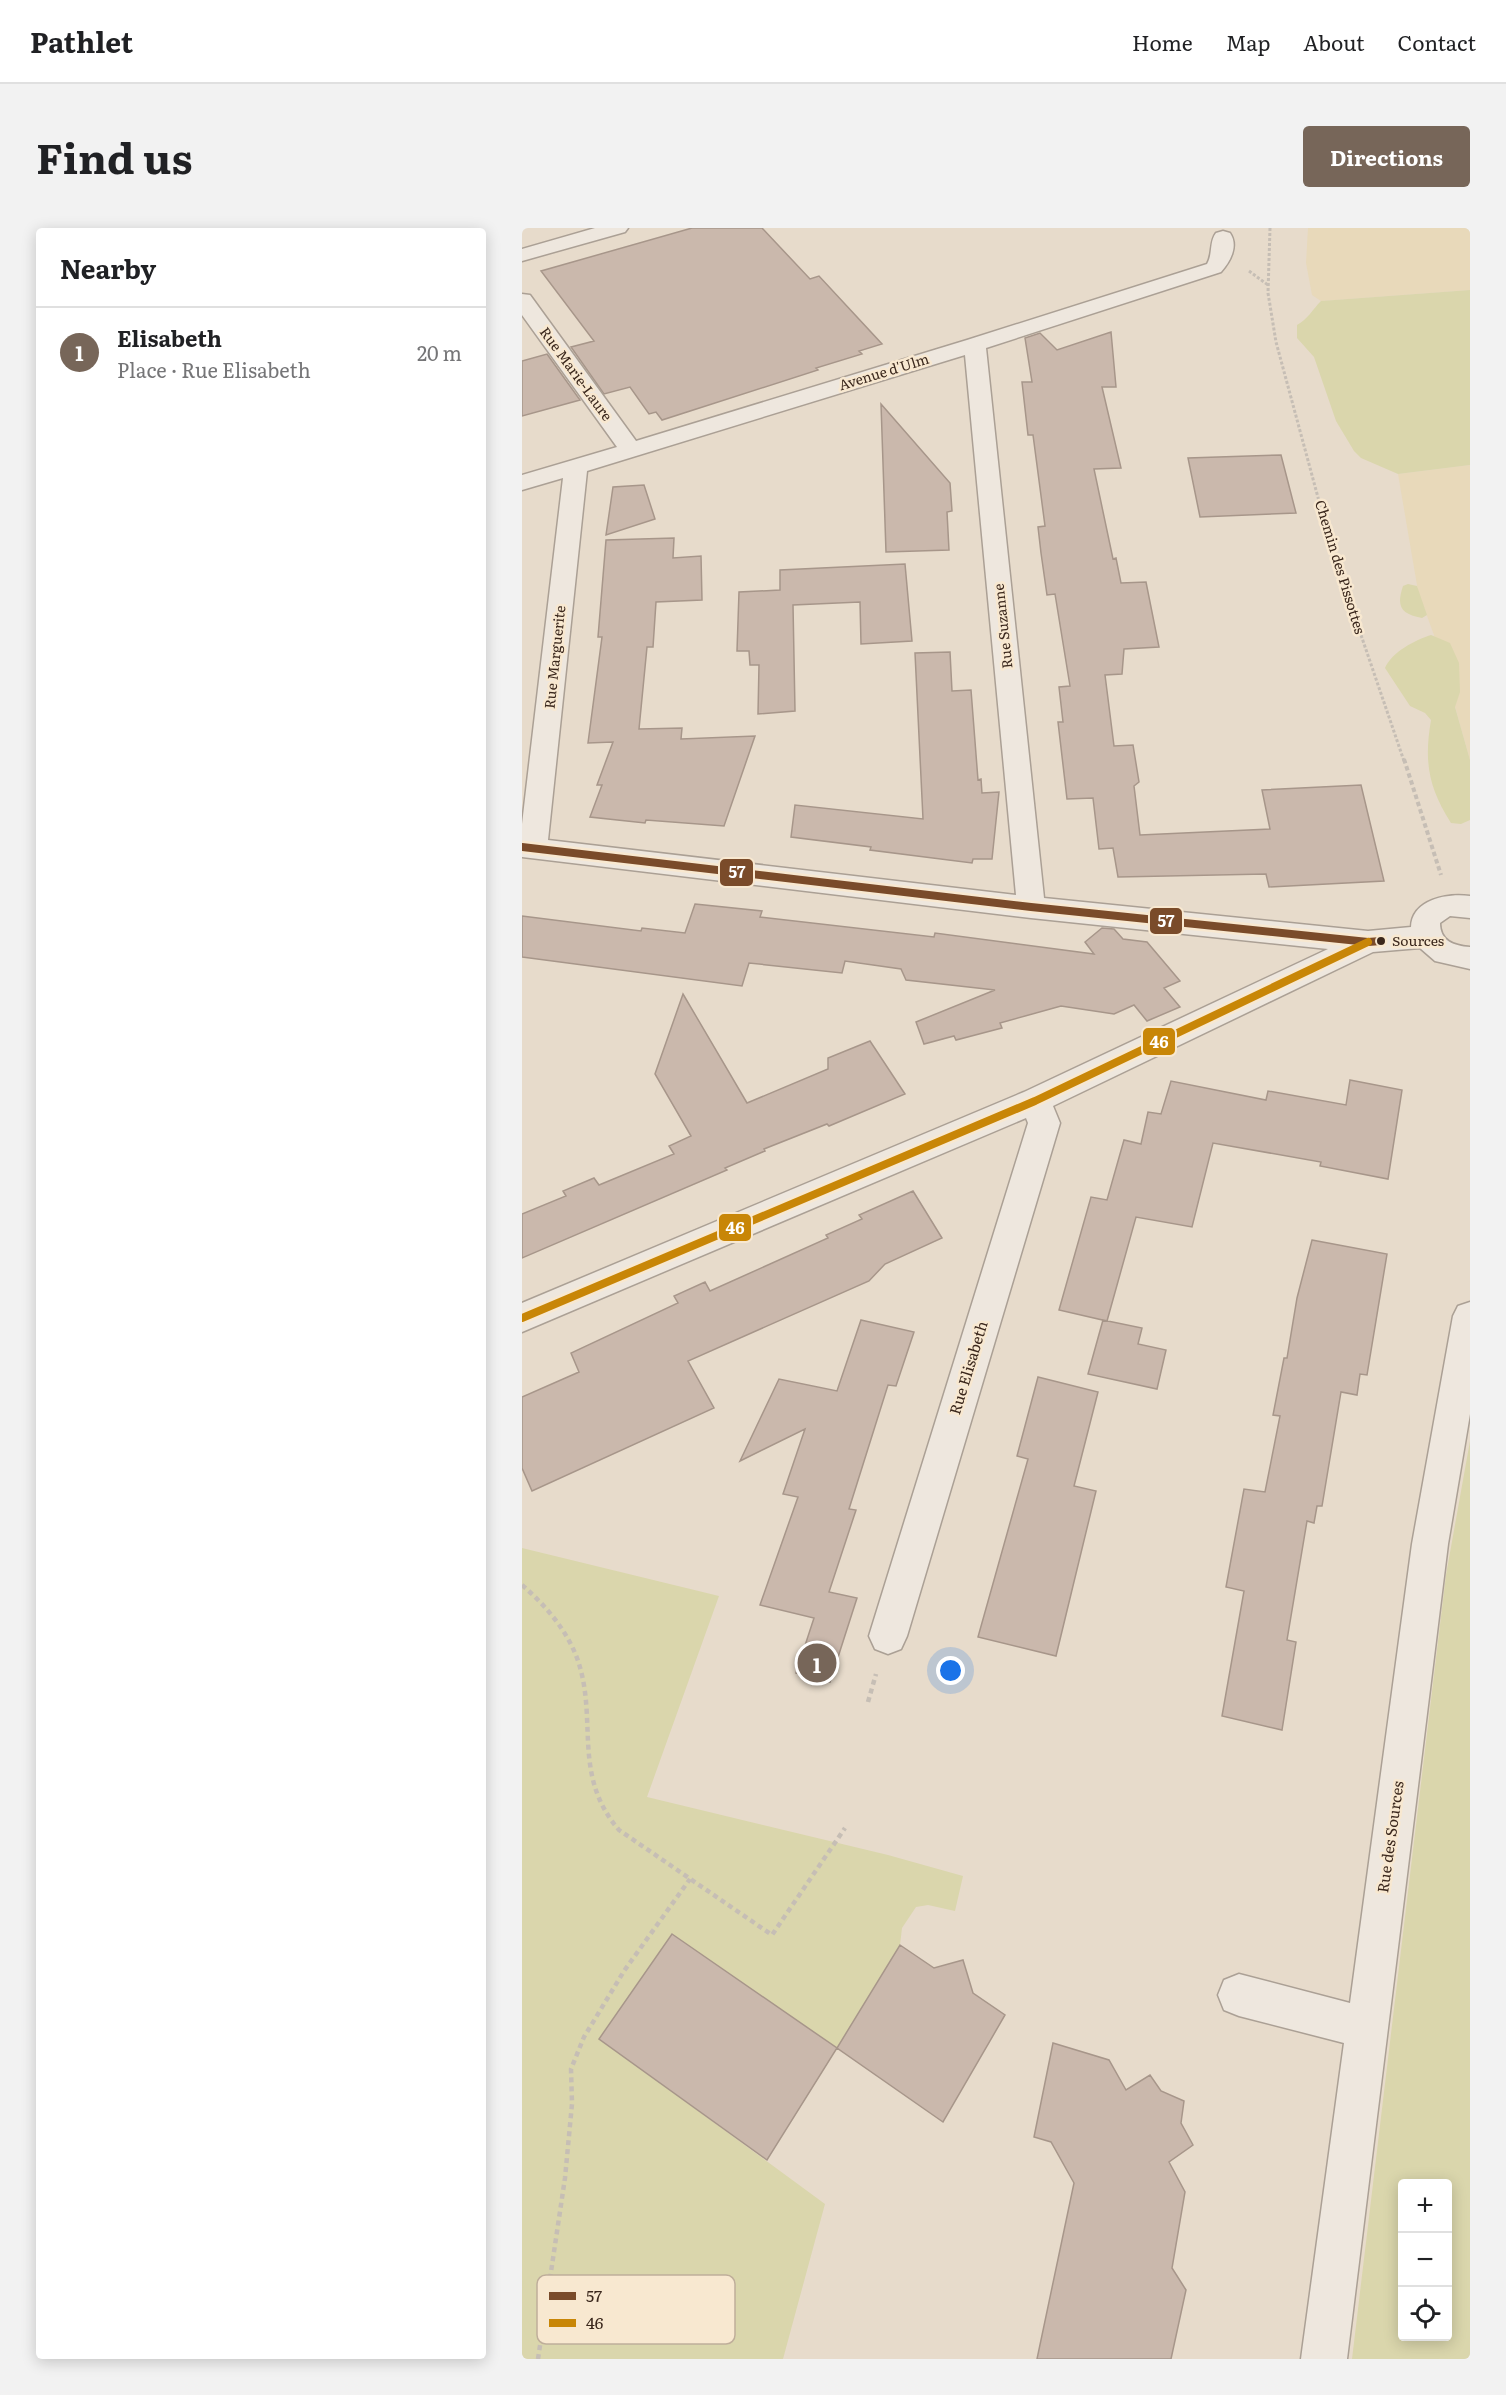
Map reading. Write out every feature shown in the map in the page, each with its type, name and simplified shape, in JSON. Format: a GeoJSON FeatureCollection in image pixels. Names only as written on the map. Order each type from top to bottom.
{"type":"FeatureCollection","features":[{"type":"Feature","properties":{"kind":"street"},"geometry":{"type":"LineString","coordinates":[[522,255],[618,228]]}},
{"type":"Feature","properties":{"kind":"street","name":"Avenue d'Ulm"},"geometry":{"type":"LineString","coordinates":[[522,483],[975,345],[1214,268],[1223,253],[1223,237]]}},
{"type":"Feature","properties":{"kind":"street","name":"Rue Marie-Laure"},"geometry":{"type":"LineString","coordinates":[[522,300],[630,449]]}},
{"type":"Feature","properties":{"kind":"street","name":"Rue Suzanne"},"geometry":{"type":"LineString","coordinates":[[975,345],[1031,907]]}},
{"type":"Feature","properties":{"kind":"street","name":"Rue Marguerite"},"geometry":{"type":"LineString","coordinates":[[528,848],[572,467]]}},
{"type":"Feature","properties":{"kind":"street"},"geometry":{"type":"LineString","coordinates":[[528,848],[1031,907],[1368,942],[1426,936]]}},
{"type":"Feature","properties":{"kind":"street"},"geometry":{"type":"LineString","coordinates":[[1470,907],[1450,904],[1431,912],[1426,920],[1426,936],[1440,951],[1461,958],[1470,957]]}},
{"type":"Feature","properties":{"kind":"street"},"geometry":{"type":"LineString","coordinates":[[522,1318],[1035,1101],[1368,942]]}},
{"type":"Feature","properties":{"kind":"street","name":"Rue Elisabeth"},"geometry":{"type":"LineString","coordinates":[[888,1636],[1044,1123],[1035,1101]]}},
{"type":"Feature","properties":{"kind":"street","name":"Rue des Sources"},"geometry":{"type":"LineString","coordinates":[[1324,2359],[1365,2028],[1430,1544],[1470,1316]]}},
{"type":"Feature","properties":{"kind":"street"},"geometry":{"type":"LineString","coordinates":[[1239,1995],[1365,2028]]}},
{"type":"Feature","properties":{"kind":"path","name":"Chemin des Pissottes"},"geometry":{"type":"LineString","coordinates":[[1270,228],[1268,292],[1276,342],[1333,553],[1443,882]]}},
{"type":"Feature","properties":{"kind":"path"},"geometry":{"type":"LineString","coordinates":[[522,1586],[551,1615],[568,1639],[581,1671],[593,1782],[603,1811],[619,1830],[772,1935],[845,1828]]}},
{"type":"Feature","properties":{"kind":"path"},"geometry":{"type":"LineString","coordinates":[[551,2275],[565,2178],[572,2104],[571,2069],[584,2037],[624,1971],[690,1879]]}},
{"type":"Feature","properties":{"kind":"path"},"geometry":{"type":"LineString","coordinates":[[538,2359],[540,2344]]}},
{"type":"Feature","properties":{"kind":"shaded area"},"geometry":{"type":"Polygon","coordinates":[[[1308,228],[1470,228],[1470,290],[1321,301],[1312,295],[1306,263],[1308,228]]]}},
{"type":"Feature","properties":{"kind":"shaded area"},"geometry":{"type":"Polygon","coordinates":[[[1470,290],[1470,465],[1398,474],[1361,458],[1354,451],[1336,421],[1314,357],[1297,338],[1297,325],[1321,301],[1470,290]]]}},
{"type":"Feature","properties":{"kind":"shaded area"},"geometry":{"type":"Polygon","coordinates":[[[1470,465],[1470,760],[1439,649],[1418,591],[1398,474],[1470,465]]]}},
{"type":"Feature","properties":{"kind":"shaded area"},"geometry":{"type":"Polygon","coordinates":[[[1408,584],[1417,586],[1427,615],[1422,618],[1405,612],[1400,604],[1403,586],[1408,584]]]}},
{"type":"Feature","properties":{"kind":"shaded area"},"geometry":{"type":"Polygon","coordinates":[[[1431,635],[1450,643],[1459,663],[1460,692],[1455,707],[1470,760],[1470,820],[1461,824],[1451,823],[1433,785],[1428,761],[1431,720],[1425,713],[1410,706],[1385,668],[1388,662],[1405,647],[1431,635]]]}},
{"type":"Feature","properties":{"kind":"shaded area"},"geometry":{"type":"Polygon","coordinates":[[[1470,1441],[1470,2359],[1352,2359],[1446,1575],[1470,1441]]]}},
{"type":"Feature","properties":{"kind":"shaded area"},"geometry":{"type":"Polygon","coordinates":[[[522,1548],[719,1596],[647,1797],[888,1855],[963,1876],[955,1911],[928,1905],[916,1907],[902,1928],[900,1945],[837,2048],[600,2039],[825,2204],[783,2359],[522,2359],[522,1548]]]}},
{"type":"Feature","properties":{"kind":"building"},"geometry":{"type":"Polygon","coordinates":[[[692,228],[762,228],[810,279],[819,276],[882,344],[859,351],[862,354],[816,368],[818,370],[662,420],[656,412],[649,414],[630,387],[604,394],[571,347],[594,341],[541,271],[692,228]]]}},
{"type":"Feature","properties":{"kind":"building"},"geometry":{"type":"Polygon","coordinates":[[[1111,332],[1116,387],[1102,387],[1121,468],[1094,469],[1113,559],[1116,558],[1121,583],[1146,582],[1159,647],[1124,649],[1122,674],[1105,675],[1114,746],[1133,745],[1139,782],[1134,786],[1140,835],[1270,829],[1262,790],[1361,785],[1384,881],[1269,887],[1266,874],[1118,877],[1113,848],[1099,849],[1093,798],[1067,799],[1058,722],[1063,722],[1059,687],[1070,686],[1055,594],[1047,595],[1041,553],[1038,527],[1045,526],[1033,435],[1028,435],[1022,382],[1032,382],[1025,338],[1040,333],[1057,350],[1111,332]]]}},
{"type":"Feature","properties":{"kind":"building"},"geometry":{"type":"Polygon","coordinates":[[[547,354],[580,400],[522,416],[522,361],[547,354]]]}},
{"type":"Feature","properties":{"kind":"building"},"geometry":{"type":"Polygon","coordinates":[[[881,404],[950,483],[952,511],[947,512],[949,550],[886,552],[881,404]]]}},
{"type":"Feature","properties":{"kind":"building"},"geometry":{"type":"Polygon","coordinates":[[[1281,455],[1296,513],[1200,517],[1188,458],[1281,455]]]}},
{"type":"Feature","properties":{"kind":"building"},"geometry":{"type":"Polygon","coordinates":[[[644,485],[655,519],[606,535],[613,487],[644,485]]]}},
{"type":"Feature","properties":{"kind":"building"},"geometry":{"type":"Polygon","coordinates":[[[674,538],[673,558],[701,556],[702,600],[656,602],[653,647],[647,647],[639,729],[682,728],[681,739],[755,736],[724,826],[646,820],[645,823],[590,817],[602,785],[597,785],[613,742],[588,743],[602,637],[598,637],[606,540],[674,538]]]}},
{"type":"Feature","properties":{"kind":"building"},"geometry":{"type":"Polygon","coordinates":[[[905,564],[912,641],[861,644],[860,602],[793,605],[795,711],[758,714],[759,665],[750,665],[749,651],[737,651],[739,592],[780,590],[780,570],[905,564]]]}},
{"type":"Feature","properties":{"kind":"building"},"geometry":{"type":"Polygon","coordinates":[[[950,652],[952,691],[971,690],[978,780],[981,779],[982,793],[999,792],[992,859],[973,859],[972,863],[791,837],[795,805],[923,819],[915,653],[950,652]]]}},
{"type":"Feature","properties":{"kind":"building"},"geometry":{"type":"Polygon","coordinates":[[[695,904],[762,911],[760,917],[934,937],[935,933],[1094,954],[1085,942],[1102,928],[1114,929],[1123,939],[1147,942],[1180,981],[1164,988],[1180,1007],[1147,1021],[1134,1005],[1114,1014],[1061,1006],[1000,1023],[1002,1028],[956,1040],[954,1036],[924,1044],[916,1022],[995,990],[906,980],[901,969],[845,961],[842,973],[749,963],[742,986],[522,957],[522,916],[641,931],[642,928],[685,933],[695,904]]]}},
{"type":"Feature","properties":{"kind":"building"},"geometry":{"type":"Polygon","coordinates":[[[683,994],[747,1103],[828,1069],[828,1058],[870,1041],[905,1094],[829,1126],[827,1124],[764,1149],[765,1151],[725,1168],[727,1170],[522,1258],[522,1214],[566,1196],[563,1191],[594,1178],[599,1185],[674,1154],[669,1146],[691,1136],[655,1074],[683,994]]]}},
{"type":"Feature","properties":{"kind":"building"},"geometry":{"type":"Polygon","coordinates":[[[1350,1080],[1402,1090],[1388,1179],[1320,1166],[1321,1162],[1213,1143],[1192,1227],[1136,1217],[1107,1321],[1059,1310],[1091,1197],[1107,1200],[1124,1140],[1141,1144],[1148,1112],[1161,1114],[1171,1081],[1266,1100],[1268,1091],[1346,1105],[1350,1080]]]}},
{"type":"Feature","properties":{"kind":"building"},"geometry":{"type":"Polygon","coordinates":[[[913,1191],[942,1238],[885,1264],[869,1281],[688,1361],[714,1408],[532,1491],[522,1468],[522,1397],[579,1372],[571,1353],[678,1303],[674,1296],[705,1282],[710,1291],[828,1238],[826,1235],[862,1219],[859,1215],[913,1191]]]}},
{"type":"Feature","properties":{"kind":"building"},"geometry":{"type":"Polygon","coordinates":[[[1312,1240],[1387,1254],[1367,1375],[1360,1374],[1357,1395],[1341,1392],[1322,1506],[1317,1506],[1314,1523],[1307,1521],[1287,1640],[1296,1642],[1282,1730],[1222,1716],[1244,1591],[1226,1587],[1244,1489],[1265,1492],[1280,1416],[1273,1415],[1284,1358],[1287,1358],[1297,1298],[1312,1240]]]}},
{"type":"Feature","properties":{"kind":"building"},"geometry":{"type":"Polygon","coordinates":[[[861,1320],[914,1332],[896,1386],[888,1385],[849,1509],[856,1510],[829,1592],[857,1598],[830,1682],[796,1673],[814,1618],[760,1605],[798,1497],[783,1494],[805,1429],[740,1461],[779,1379],[837,1391],[861,1320]]]}},
{"type":"Feature","properties":{"kind":"building"},"geometry":{"type":"Polygon","coordinates":[[[1103,1320],[1142,1328],[1138,1344],[1166,1350],[1157,1389],[1088,1374],[1103,1320]]]}},
{"type":"Feature","properties":{"kind":"building"},"geometry":{"type":"Polygon","coordinates":[[[1038,1377],[1098,1392],[1074,1486],[1096,1491],[1056,1656],[978,1637],[1028,1459],[1017,1456],[1038,1377]]]}},
{"type":"Feature","properties":{"kind":"building"},"geometry":{"type":"Polygon","coordinates":[[[672,1934],[837,2048],[767,2160],[599,2039],[672,1934]]]}},
{"type":"Feature","properties":{"kind":"building"},"geometry":{"type":"Polygon","coordinates":[[[900,1945],[934,1968],[963,1960],[973,1993],[1005,2015],[943,2122],[837,2048],[900,1945]]]}},
{"type":"Feature","properties":{"kind":"building"},"geometry":{"type":"Polygon","coordinates":[[[1053,2043],[1109,2060],[1126,2090],[1150,2075],[1161,2091],[1184,2101],[1181,2123],[1193,2145],[1169,2162],[1185,2192],[1172,2268],[1186,2290],[1171,2359],[1037,2359],[1074,2183],[1051,2142],[1034,2137],[1053,2043]]]}},
{"type":"Feature","properties":{"kind":"transit line","name":"57"},"geometry":{"type":"LineString","coordinates":[[522,847],[1031,907],[1368,942],[1381,941]]}},
{"type":"Feature","properties":{"kind":"transit line","name":"46"},"geometry":{"type":"LineString","coordinates":[[522,1318],[1035,1101],[1368,942]]}},
{"type":"Feature","properties":{"kind":"place","name":"Sources"},"geometry":{"type":"Point","coordinates":[1381,941]}},
{"type":"Feature","properties":{"kind":"place","name":"Elisabeth"},"geometry":{"type":"Point","coordinates":[817,1663]}}]}
